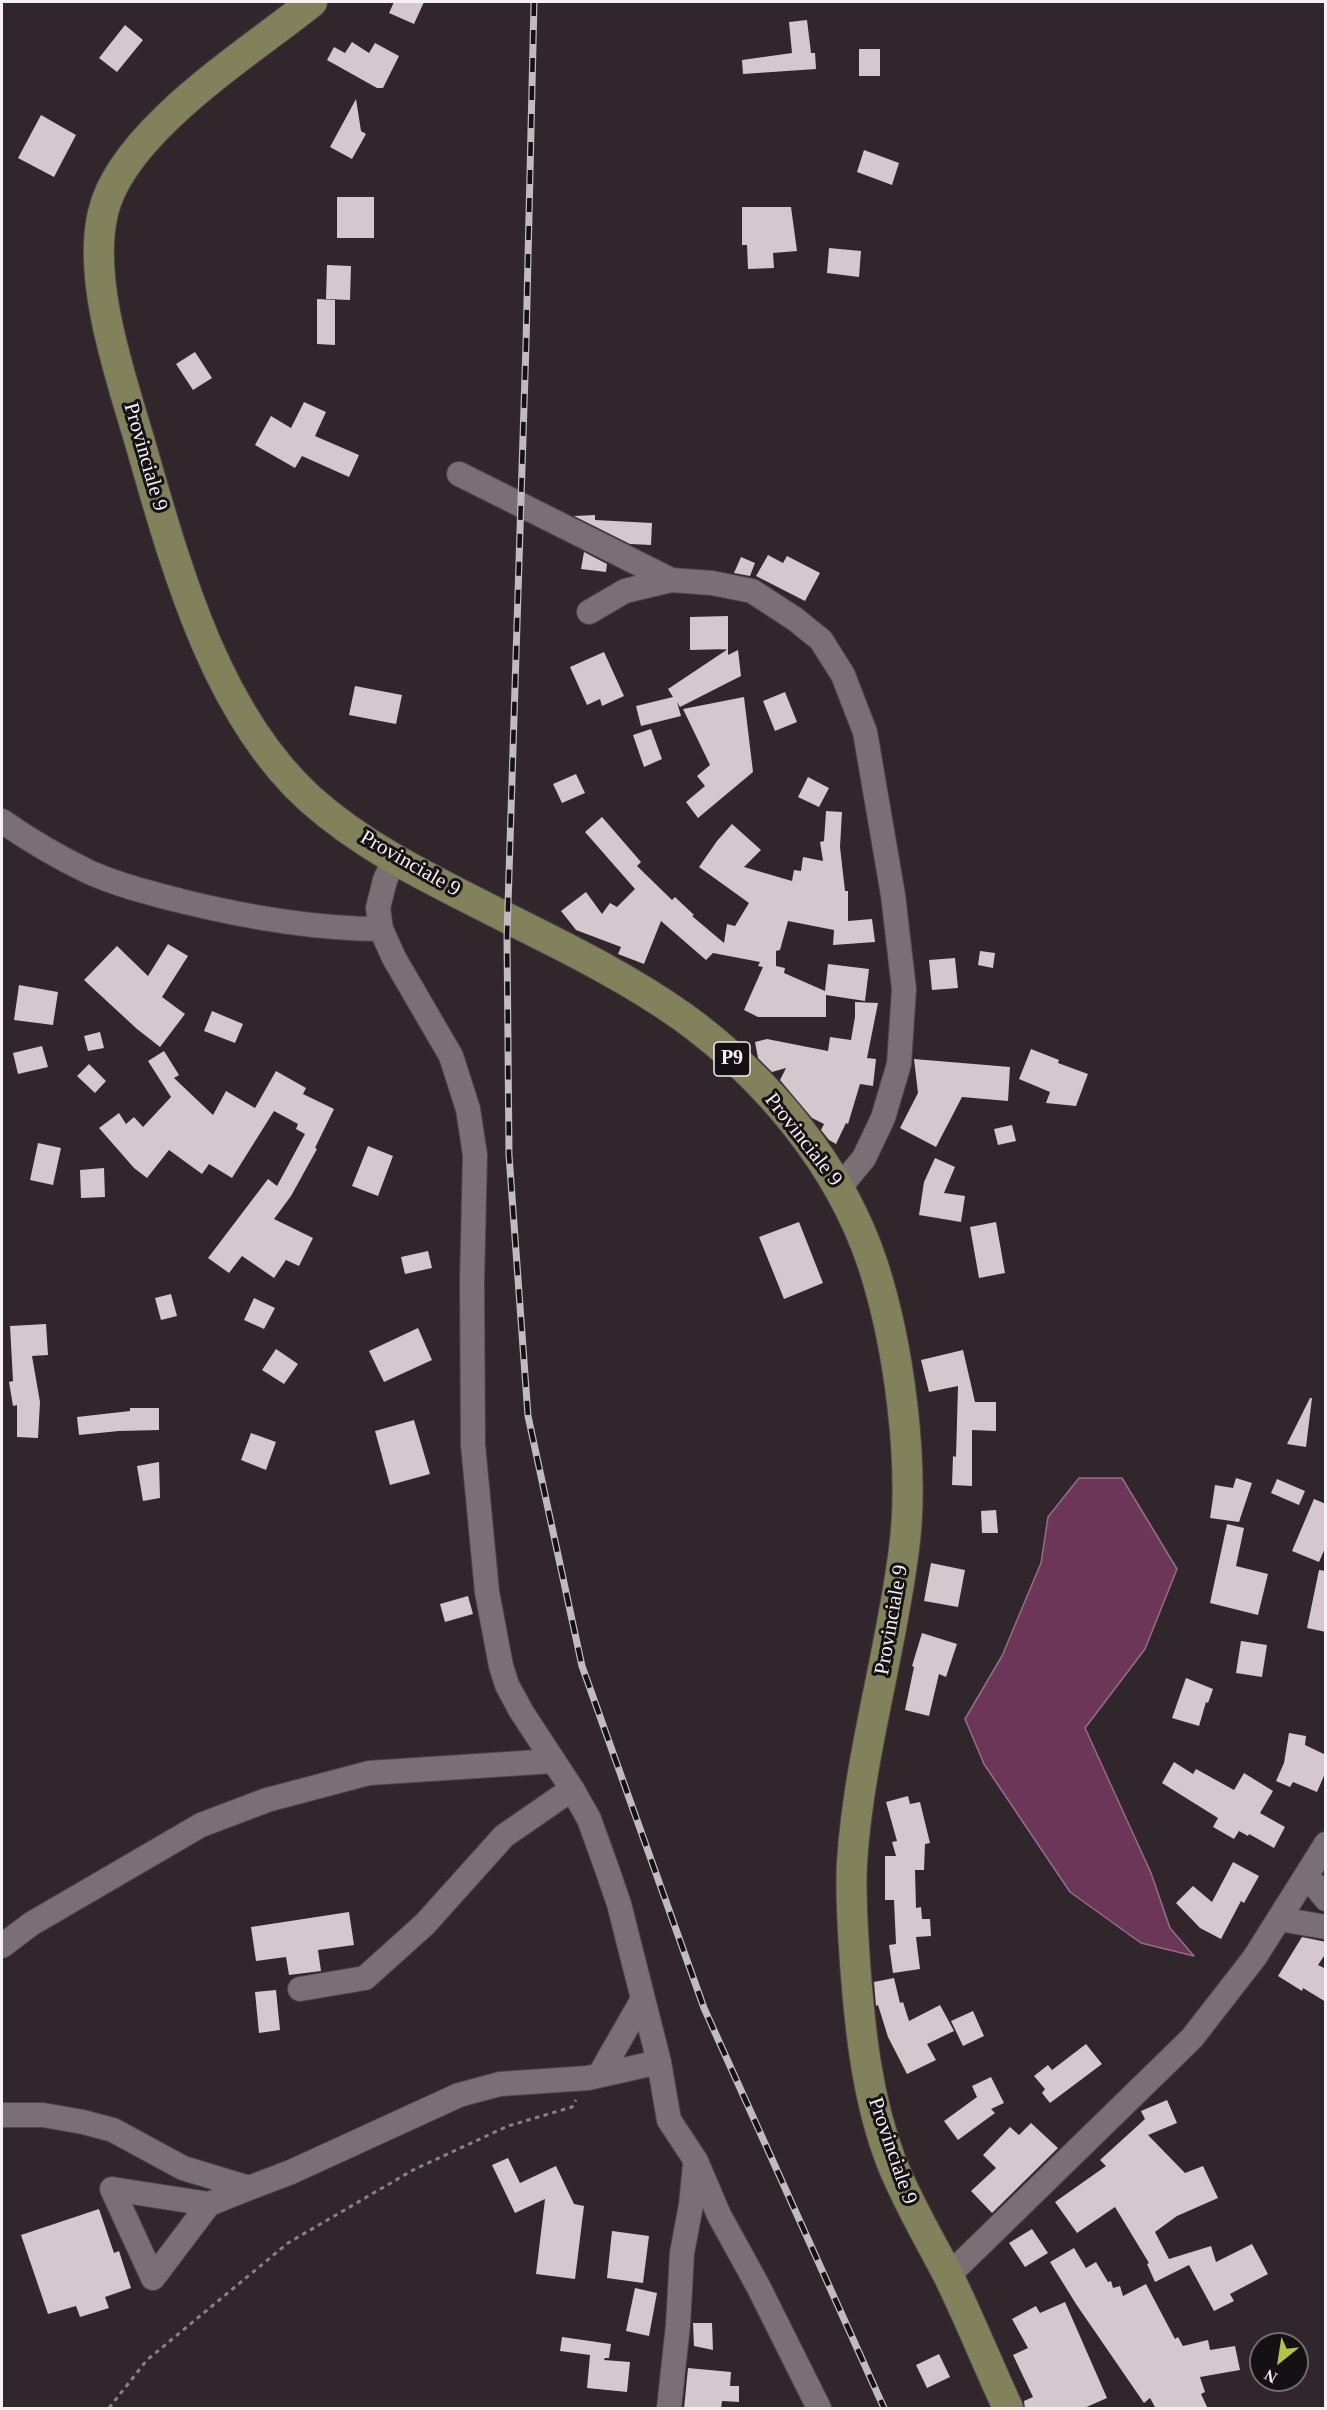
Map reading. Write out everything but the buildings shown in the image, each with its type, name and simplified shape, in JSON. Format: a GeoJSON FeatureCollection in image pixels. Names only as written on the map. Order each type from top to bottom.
{"type":"FeatureCollection","features":[{"type":"Feature","properties":{"kind":"main road","name":"Provinciale 9"},"geometry":{"type":"LineString","coordinates":[[312,2],[229,64],[160,125],[130,158],[113,183],[102,214],[99,249],[100,279],[109,327],[167,534],[191,607],[249,725],[279,765],[309,798],[394,860],[584,957],[681,1015],[722,1048],[778,1103],[840,1187],[860,1229],[889,1320],[904,1434],[908,1501],[904,1550],[861,1782],[852,1867],[853,1931],[860,2018],[871,2093],[888,2154],[912,2211],[948,2276],[1008,2409]]}},
{"type":"Feature","properties":{"kind":"street"},"geometry":{"type":"LineString","coordinates":[[459,474],[671,580]]}},
{"type":"Feature","properties":{"kind":"street"},"geometry":{"type":"LineString","coordinates":[[589,612],[625,591],[671,580],[712,583],[752,591],[820,640],[843,675],[865,732],[893,895],[904,989],[899,1064],[883,1118],[864,1158],[840,1187]]}},
{"type":"Feature","properties":{"kind":"street"},"geometry":{"type":"LineString","coordinates":[[2,821],[36,844],[90,872],[141,891],[247,916],[340,929],[381,929]]}},
{"type":"Feature","properties":{"kind":"street"},"geometry":{"type":"LineString","coordinates":[[394,860],[385,880],[378,908],[381,929],[394,958],[442,1038],[462,1084],[475,1155],[472,1445],[487,1592],[501,1666],[507,1684],[534,1733],[589,1819],[619,1904],[659,2062],[669,2120],[696,2161],[719,2215],[758,2286],[819,2409]]}},
{"type":"Feature","properties":{"kind":"street"},"geometry":{"type":"LineString","coordinates":[[2,1946],[31,1924],[201,1825],[267,1800],[369,1773],[554,1761]]}},
{"type":"Feature","properties":{"kind":"street"},"geometry":{"type":"LineString","coordinates":[[300,1989],[366,1978],[425,1924],[504,1836],[572,1790]]}},
{"type":"Feature","properties":{"kind":"street"},"geometry":{"type":"LineString","coordinates":[[948,2276],[1192,2038],[1255,1957],[1326,1844]]}},
{"type":"Feature","properties":{"kind":"street"},"geometry":{"type":"LineString","coordinates":[[1307,1876],[1326,1899]]}},
{"type":"Feature","properties":{"kind":"street"},"geometry":{"type":"LineString","coordinates":[[1279,1919],[1326,1927]]}},
{"type":"Feature","properties":{"kind":"street"},"geometry":{"type":"LineString","coordinates":[[594,2076],[643,1999]]}},
{"type":"Feature","properties":{"kind":"street"},"geometry":{"type":"LineString","coordinates":[[209,2204],[291,2172],[459,2095],[500,2084],[594,2076],[659,2062]]}},
{"type":"Feature","properties":{"kind":"street"},"geometry":{"type":"LineString","coordinates":[[2,2115],[43,2115],[103,2127],[113,2130],[183,2168],[249,2188]]}},
{"type":"Feature","properties":{"kind":"street"},"geometry":{"type":"LineString","coordinates":[[669,2409],[678,2325],[682,2253],[696,2161]]}},
{"type":"Feature","properties":{"kind":"path"},"geometry":{"type":"LineString","coordinates":[[109,2409],[147,2360],[288,2243],[413,2170],[508,2126],[572,2107],[594,2076]]}},
{"type":"Feature","properties":{"kind":"shaded area"},"geometry":{"type":"Polygon","coordinates":[[[1079,1478],[1122,1478],[1177,1569],[1145,1649],[1085,1728],[1151,1873],[1170,1928],[1194,1956],[1141,1943],[1070,1892],[984,1764],[965,1719],[1002,1656],[1041,1563],[1048,1517],[1079,1478]]]}},
{"type":"Feature","properties":{"kind":"railway"},"geometry":{"type":"LineString","coordinates":[[534,2],[526,344],[507,936],[509,1155],[528,1416],[582,1666],[704,2008],[884,2408]]}}]}
